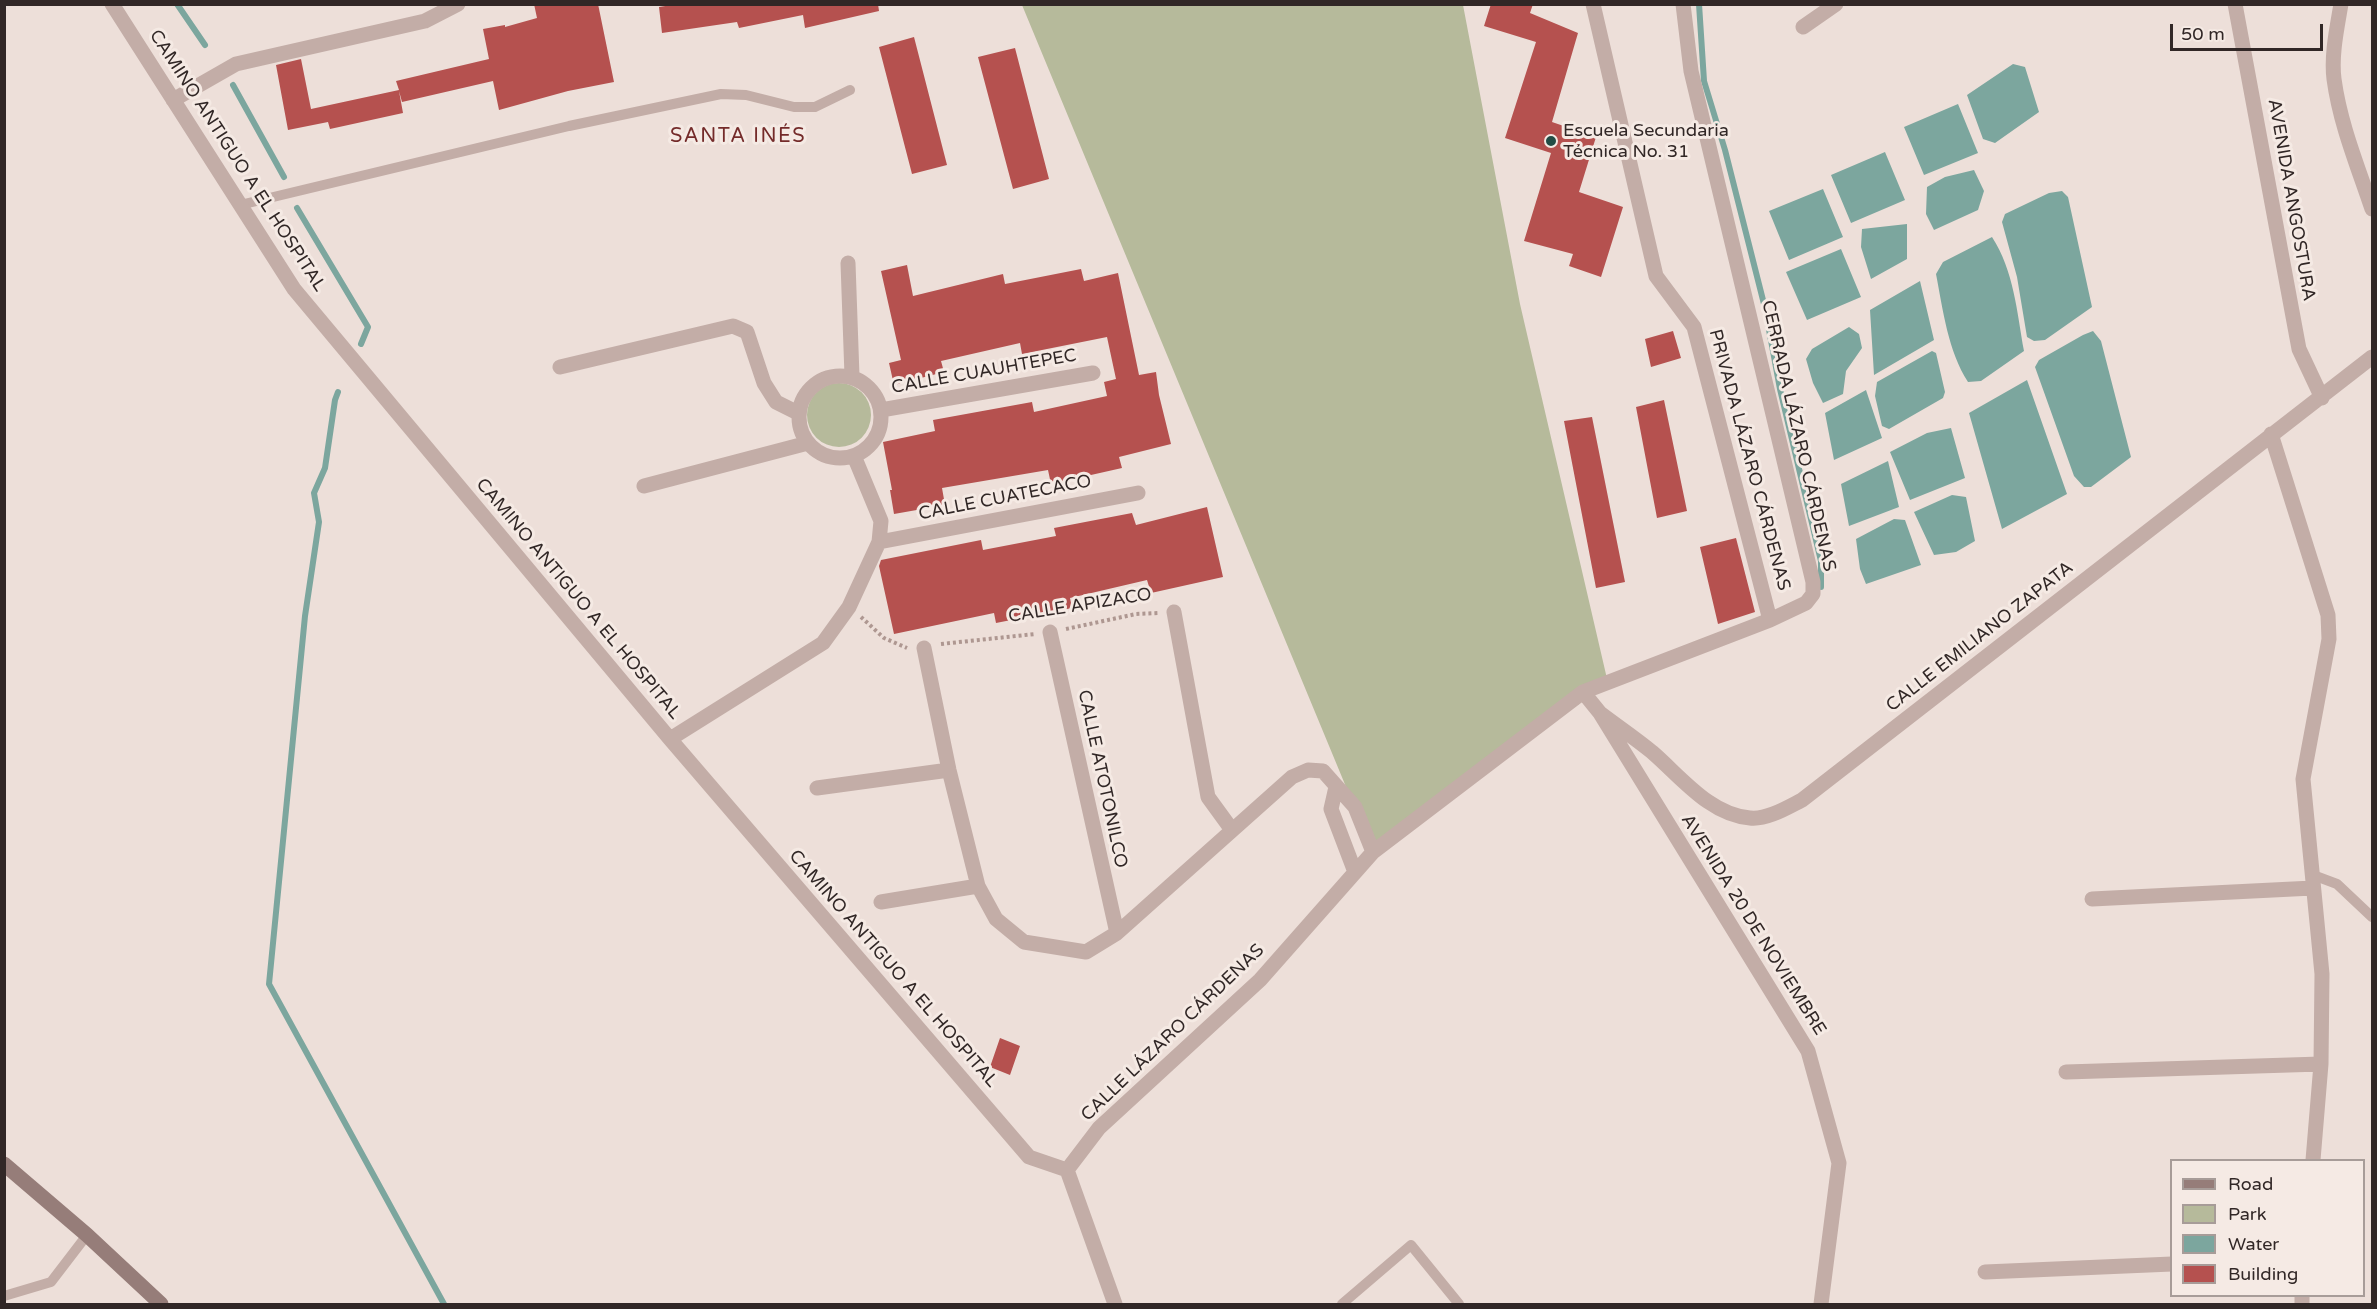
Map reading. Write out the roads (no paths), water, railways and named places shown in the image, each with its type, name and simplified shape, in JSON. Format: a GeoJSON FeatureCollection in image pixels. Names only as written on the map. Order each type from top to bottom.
{"type":"FeatureCollection","features":[{"type":"Feature","properties":{"kind":"street","name":"CAMINO ANTIGUO A EL HOSPITAL"},"geometry":{"type":"LineString","coordinates":[[112,4],[294,289],[670,740],[1029,1157],[1066,1170]]}},
{"type":"Feature","properties":{"kind":"street"},"geometry":{"type":"LineString","coordinates":[[173,100],[236,64],[425,21],[458,4]]}},
{"type":"Feature","properties":{"kind":"street","name":"PRIVADA LÁZARO CÁRDENAS"},"geometry":{"type":"LineString","coordinates":[[1593,4],[1656,276],[1694,327],[1770,620]]}},
{"type":"Feature","properties":{"kind":"street","name":"CERRADA LÁZARO CÁRDENAS"},"geometry":{"type":"LineString","coordinates":[[1355,872],[1373,852],[1584,692],[1770,620],[1806,603],[1813,594],[1813,582],[1691,71],[1683,4]]}},
{"type":"Feature","properties":{"kind":"street"},"geometry":{"type":"LineString","coordinates":[[1803,27],[1836,4]]}},
{"type":"Feature","properties":{"kind":"street","name":"AVENIDA ANGOSTURA"},"geometry":{"type":"LineString","coordinates":[[2235,4],[2299,349],[2322,398]]}},
{"type":"Feature","properties":{"kind":"street"},"geometry":{"type":"LineString","coordinates":[[2341,4],[2334,77],[2342,117],[2373,209]]}},
{"type":"Feature","properties":{"kind":"street"},"geometry":{"type":"LineString","coordinates":[[848,263],[852,376]]}},
{"type":"Feature","properties":{"kind":"street"},"geometry":{"type":"LineString","coordinates":[[560,367],[733,326],[747,332],[764,383],[776,402],[798,413]]}},
{"type":"Feature","properties":{"kind":"street","name":"CALLE EMILIANO ZAPATA"},"geometry":{"type":"LineString","coordinates":[[1600,713],[1650,750],[1710,804],[1729,813],[1752,819],[1779,812],[1802,800],[2373,357]]}},
{"type":"Feature","properties":{"kind":"street","name":"CALLE CUAUHTEPEC"},"geometry":{"type":"LineString","coordinates":[[881,410],[1094,373]]}},
{"type":"Feature","properties":{"kind":"street"},"geometry":{"type":"LineString","coordinates":[[834,375],[852,376],[871,389],[881,410],[881,424],[876,438],[866,449],[854,456],[829,457],[817,452],[808,443],[799,424],[798,413],[804,395],[816,382],[834,375]]}},
{"type":"Feature","properties":{"kind":"street"},"geometry":{"type":"LineString","coordinates":[[2271,434],[2328,615],[2330,639],[2303,779],[2322,975],[2320,1064],[2313,1159]]}},
{"type":"Feature","properties":{"kind":"street"},"geometry":{"type":"LineString","coordinates":[[644,486],[808,443]]}},
{"type":"Feature","properties":{"kind":"street"},"geometry":{"type":"LineString","coordinates":[[670,740],[823,643],[849,607],[879,542],[880,520],[854,456]]}},
{"type":"Feature","properties":{"kind":"street","name":"CALLE CUATECACO"},"geometry":{"type":"LineString","coordinates":[[879,542],[1138,493]]}},
{"type":"Feature","properties":{"kind":"street","name":"CALLE APIZACO"},"geometry":{"type":"LineString","coordinates":[[1174,612],[1208,796],[1232,830]]}},
{"type":"Feature","properties":{"kind":"street","name":"CALLE ATOTONILCO"},"geometry":{"type":"LineString","coordinates":[[1050,632],[1117,933]]}},
{"type":"Feature","properties":{"kind":"street"},"geometry":{"type":"LineString","coordinates":[[924,648],[949,770],[978,886],[996,920],[1024,942],[1086,952],[1117,933],[1293,777],[1308,770],[1323,771],[1355,807],[1373,852]]}},
{"type":"Feature","properties":{"kind":"street","name":"AVENIDA 20 DE NOVIEMBRE"},"geometry":{"type":"LineString","coordinates":[[1584,692],[1600,713],[1808,1051],[1839,1163],[1821,1305]]}},
{"type":"Feature","properties":{"kind":"street"},"geometry":{"type":"LineString","coordinates":[[817,788],[949,770]]}},
{"type":"Feature","properties":{"kind":"street"},"geometry":{"type":"LineString","coordinates":[[1336,787],[1331,809],[1355,872]]}},
{"type":"Feature","properties":{"kind":"street","name":"CALLE LÁZARO CÁRDENAS"},"geometry":{"type":"LineString","coordinates":[[1066,1170],[1099,1128],[1260,980],[1355,872]]}},
{"type":"Feature","properties":{"kind":"street"},"geometry":{"type":"LineString","coordinates":[[2092,899],[2313,882]]}},
{"type":"Feature","properties":{"kind":"street"},"geometry":{"type":"LineString","coordinates":[[880,902],[978,886]]}},
{"type":"Feature","properties":{"kind":"street"},"geometry":{"type":"LineString","coordinates":[[2066,1072],[2320,1064]]}},
{"type":"Feature","properties":{"kind":"street"},"geometry":{"type":"LineString","coordinates":[[4,1164],[87,1235],[161,1305]]}},
{"type":"Feature","properties":{"kind":"street"},"geometry":{"type":"LineString","coordinates":[[1066,1170],[1115,1305]]}},
{"type":"Feature","properties":{"kind":"street"},"geometry":{"type":"LineString","coordinates":[[1985,1272],[2170,1264]]}},
{"type":"Feature","properties":{"kind":"lane"},"geometry":{"type":"LineString","coordinates":[[240,205],[570,126],[720,94],[746,95],[795,107],[815,107],[850,90]]}},
{"type":"Feature","properties":{"kind":"lane"},"geometry":{"type":"LineString","coordinates":[[2313,882],[2337,884],[2373,917]]}},
{"type":"Feature","properties":{"kind":"lane"},"geometry":{"type":"LineString","coordinates":[[4,1296],[51,1282],[87,1235]]}},
{"type":"Feature","properties":{"kind":"lane"},"geometry":{"type":"LineString","coordinates":[[1342,1305],[1411,1245],[1459,1305]]}},
{"type":"Feature","properties":{"kind":"water"},"geometry":{"type":"Polygon","coordinates":[[[2013,64],[2025,67],[2039,112],[1995,143],[1983,139],[1967,95],[2013,64]]]}},
{"type":"Feature","properties":{"kind":"water"},"geometry":{"type":"Polygon","coordinates":[[[1958,104],[1978,153],[1924,175],[1904,127],[1958,104]]]}},
{"type":"Feature","properties":{"kind":"water"},"geometry":{"type":"Polygon","coordinates":[[[1885,152],[1905,200],[1851,223],[1831,175],[1885,152]]]}},
{"type":"Feature","properties":{"kind":"water"},"geometry":{"type":"Polygon","coordinates":[[[1974,170],[1984,191],[1978,210],[1934,230],[1926,214],[1927,187],[1945,177],[1974,170]]]}},
{"type":"Feature","properties":{"kind":"water"},"geometry":{"type":"Polygon","coordinates":[[[1823,189],[1843,237],[1789,260],[1769,211],[1823,189]]]}},
{"type":"Feature","properties":{"kind":"water"},"geometry":{"type":"Polygon","coordinates":[[[2062,191],[2068,197],[2092,307],[2045,340],[2034,341],[2027,337],[2017,277],[2002,222],[2005,214],[2049,193],[2062,191]]]}},
{"type":"Feature","properties":{"kind":"water"},"geometry":{"type":"Polygon","coordinates":[[[1907,224],[1907,259],[1871,279],[1861,247],[1862,229],[1907,224]]]}},
{"type":"Feature","properties":{"kind":"water"},"geometry":{"type":"Polygon","coordinates":[[[1992,237],[2010,278],[2024,351],[1981,381],[1968,382],[1951,344],[1936,274],[1943,262],[1992,237]]]}},
{"type":"Feature","properties":{"kind":"water"},"geometry":{"type":"Polygon","coordinates":[[[1841,249],[1861,297],[1807,320],[1786,272],[1841,249]]]}},
{"type":"Feature","properties":{"kind":"water"},"geometry":{"type":"Polygon","coordinates":[[[1920,281],[1934,340],[1874,375],[1870,310],[1920,281]]]}},
{"type":"Feature","properties":{"kind":"water"},"geometry":{"type":"Polygon","coordinates":[[[1849,327],[1859,334],[1862,348],[1846,371],[1843,394],[1823,403],[1813,383],[1806,359],[1812,349],[1849,327]]]}},
{"type":"Feature","properties":{"kind":"water"},"geometry":{"type":"Polygon","coordinates":[[[2093,331],[2101,341],[2131,457],[2091,487],[2084,487],[2074,476],[2035,367],[2039,360],[2093,331]]]}},
{"type":"Feature","properties":{"kind":"water"},"geometry":{"type":"Polygon","coordinates":[[[1932,351],[1936,353],[1945,392],[1943,398],[1889,429],[1882,426],[1875,396],[1877,382],[1932,351]]]}},
{"type":"Feature","properties":{"kind":"water"},"geometry":{"type":"Polygon","coordinates":[[[2027,380],[2067,494],[2002,529],[1969,413],[2027,380]]]}},
{"type":"Feature","properties":{"kind":"water"},"geometry":{"type":"Polygon","coordinates":[[[1866,390],[1882,438],[1834,460],[1825,413],[1866,390]]]}},
{"type":"Feature","properties":{"kind":"water"},"geometry":{"type":"Polygon","coordinates":[[[1951,428],[1965,478],[1910,500],[1890,452],[1927,433],[1951,428]]]}},
{"type":"Feature","properties":{"kind":"water"},"geometry":{"type":"Polygon","coordinates":[[[1888,461],[1899,507],[1849,526],[1841,484],[1888,461]]]}},
{"type":"Feature","properties":{"kind":"water"},"geometry":{"type":"Polygon","coordinates":[[[1952,495],[1966,497],[1975,541],[1956,552],[1934,555],[1914,512],[1952,495]]]}},
{"type":"Feature","properties":{"kind":"water"},"geometry":{"type":"Polygon","coordinates":[[[1894,519],[1905,520],[1921,565],[1866,584],[1860,569],[1856,539],[1894,519]]]}},
{"type":"Feature","properties":{"kind":"waterway"},"geometry":{"type":"LineString","coordinates":[[177,4],[205,45]]}},
{"type":"Feature","properties":{"kind":"waterway"},"geometry":{"type":"LineString","coordinates":[[1699,4],[1704,81],[1725,150],[1765,308],[1780,389],[1821,561],[1821,587]]}},
{"type":"Feature","properties":{"kind":"waterway"},"geometry":{"type":"LineString","coordinates":[[233,85],[284,177]]}},
{"type":"Feature","properties":{"kind":"waterway"},"geometry":{"type":"LineString","coordinates":[[297,208],[368,327],[361,344]]}},
{"type":"Feature","properties":{"kind":"waterway"},"geometry":{"type":"LineString","coordinates":[[338,392],[325,468],[314,493],[319,522],[305,616],[269,984],[444,1304]]}},
{"type":"Feature","properties":{"kind":"place","name":"Escuela Secundaria Técnica No. 31"},"geometry":{"type":"Point","coordinates":[1551,141]}},
{"type":"Feature","properties":{"kind":"district","name":"SANTA INÉS"},"geometry":{"type":"Point","coordinates":[738,137]}}]}
